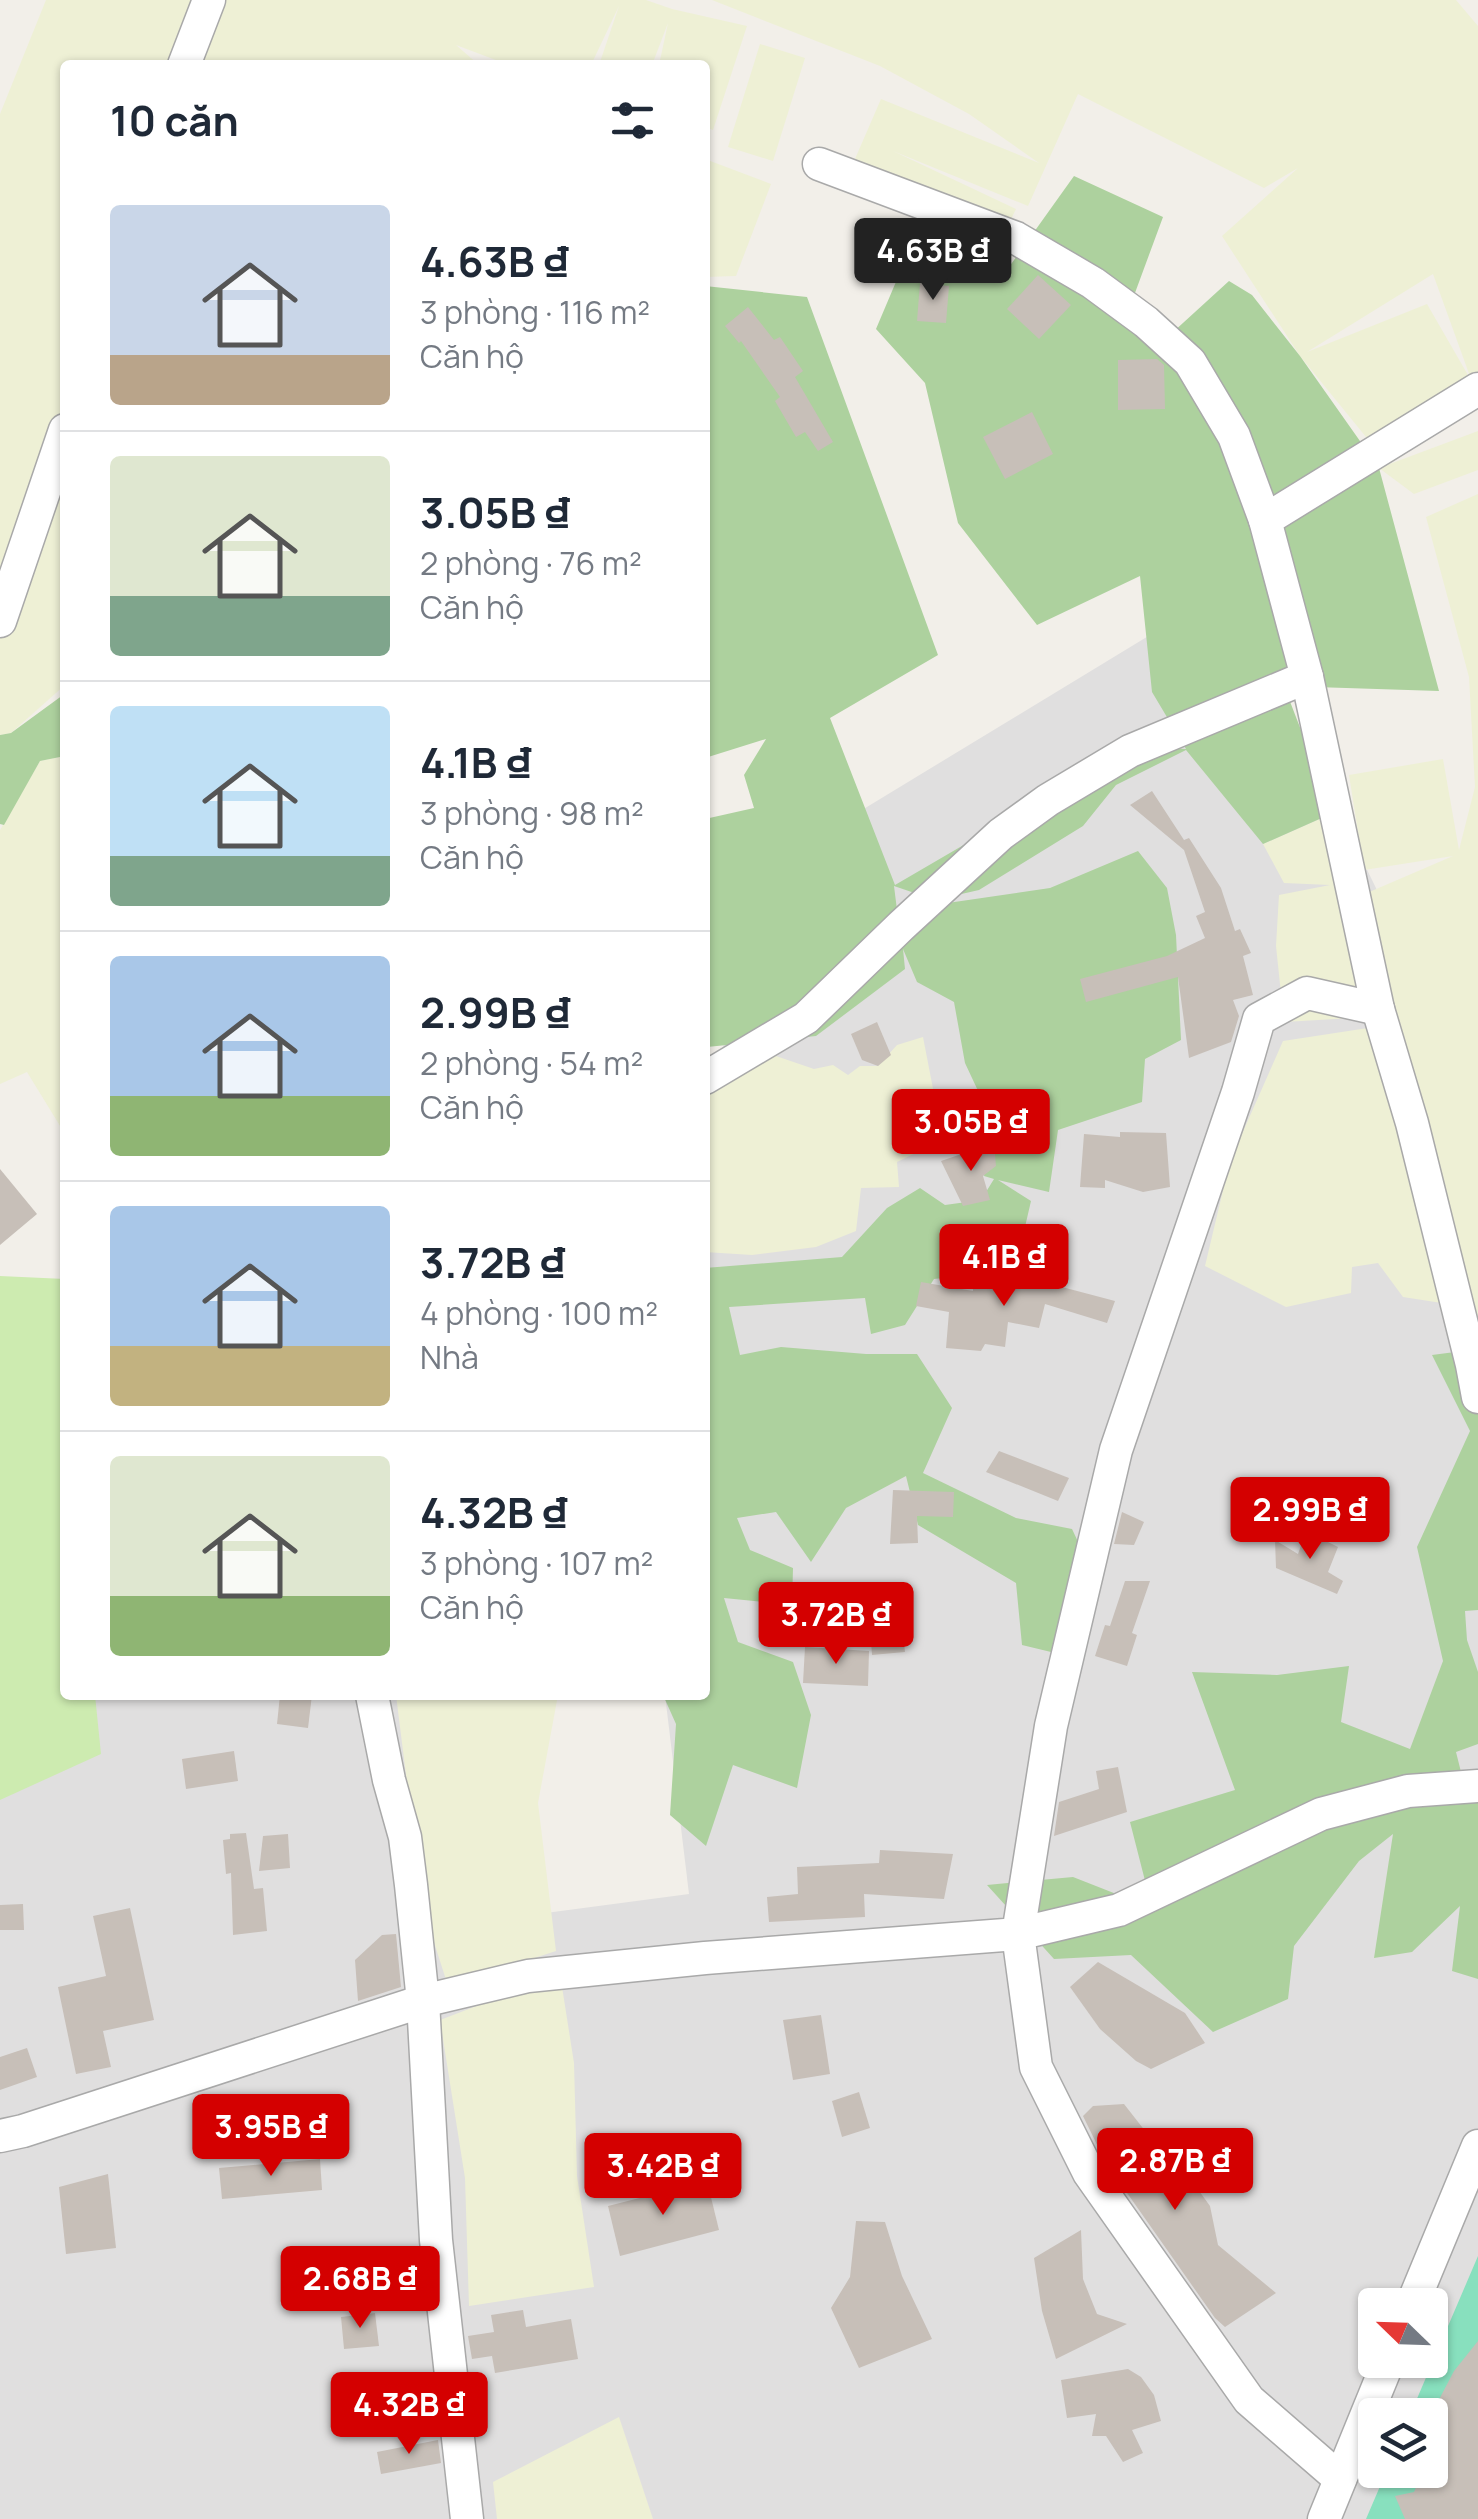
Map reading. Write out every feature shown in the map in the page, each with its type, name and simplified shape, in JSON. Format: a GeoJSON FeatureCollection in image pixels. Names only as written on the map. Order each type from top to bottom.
{"type":"FeatureCollection","features":[{"type":"Feature","properties":{"kind":"street"},"geometry":{"type":"LineString","coordinates":[[186,60],[209,0]]}},
{"type":"Feature","properties":{"kind":"street"},"geometry":{"type":"LineString","coordinates":[[819,164],[1016,238],[1094,283],[1190,362],[1234,436],[1265,520],[1307,677],[1378,1009],[1412,1123],[1478,1397]]}},
{"type":"Feature","properties":{"kind":"street"},"geometry":{"type":"LineString","coordinates":[[1265,520],[1478,390]]}},
{"type":"Feature","properties":{"kind":"street"},"geometry":{"type":"LineString","coordinates":[[0,621],[60,445]]}},
{"type":"Feature","properties":{"kind":"street"},"geometry":{"type":"LineString","coordinates":[[710,1075],[806,1018],[1001,834],[1048,800],[1130,751],[1307,677]]}},
{"type":"Feature","properties":{"kind":"street"},"geometry":{"type":"LineString","coordinates":[[1340,2479],[1249,2400],[1089,2173],[1036,2067],[1018,1934],[1051,1726],[1116,1450],[1238,1092],[1258,1019],[1307,993],[1378,1009]]}},
{"type":"Feature","properties":{"kind":"street"},"geometry":{"type":"LineString","coordinates":[[373,1700],[405,1836],[423,2001],[436,2240],[466,2519]]}},
{"type":"Feature","properties":{"kind":"street"},"geometry":{"type":"LineString","coordinates":[[0,2136],[423,2001],[528,1976],[1018,1934],[1119,1910],[1321,1814],[1408,1791],[1478,1786]]}},
{"type":"Feature","properties":{"kind":"street"},"geometry":{"type":"LineString","coordinates":[[1419,2288],[1478,2146]]}},
{"type":"Feature","properties":{"kind":"street"},"geometry":{"type":"LineString","coordinates":[[1324,2519],[1382,2378]]}},
{"type":"Feature","properties":{"kind":"shaded area"},"geometry":{"type":"Polygon","coordinates":[[[1229,587],[1478,1097],[1478,2519],[0,2519],[0,1448],[60,1676],[60,1700],[414,1700],[500,1919],[689,1894],[666,1700],[710,1700],[710,1079],[806,844],[1229,587]]]}},
{"type":"Feature","properties":{"kind":"green space"},"geometry":{"type":"Polygon","coordinates":[[[46,0],[646,0],[747,26],[713,130],[710,60],[660,60],[668,23],[654,60],[601,60],[619,6],[593,60],[496,60],[456,45],[473,60],[60,60],[60,421],[47,469],[60,441],[60,689],[11,733],[0,735],[0,114],[46,0]]]}},
{"type":"Feature","properties":{"kind":"green space"},"geometry":{"type":"Polygon","coordinates":[[[712,0],[1456,0],[1478,26],[1478,389],[1375,448],[1300,356],[1222,236],[1298,168],[1264,188],[1078,94],[1028,206],[893,151],[1016,209],[994,255],[845,182],[881,99],[1039,163],[969,114],[880,66],[712,0]],[[1433,274],[1307,352],[1427,304],[1472,382],[1433,274]]]}},
{"type":"Feature","properties":{"kind":"green space"},"geometry":{"type":"Polygon","coordinates":[[[760,44],[805,58],[773,161],[728,147],[760,44]]]}},
{"type":"Feature","properties":{"kind":"green space"},"geometry":{"type":"Polygon","coordinates":[[[710,161],[771,184],[736,276],[710,277],[710,161]]]}},
{"type":"Feature","properties":{"kind":"green space"},"geometry":{"type":"Polygon","coordinates":[[[1074,176],[1163,217],[1132,301],[1172,333],[1229,281],[1252,295],[1379,468],[1439,691],[1284,686],[1333,813],[1263,844],[1186,750],[1116,785],[1083,826],[979,890],[935,900],[894,886],[901,942],[927,906],[1050,888],[1138,851],[1167,888],[1176,935],[1181,1040],[1145,1059],[1142,1102],[1058,1130],[1049,1192],[998,1180],[1031,1201],[1015,1270],[934,1279],[905,1325],[871,1334],[865,1298],[729,1307],[740,1355],[781,1347],[917,1354],[952,1408],[923,1473],[1016,1518],[1072,1529],[1098,1584],[1080,1659],[1022,1645],[1016,1583],[918,1525],[906,1476],[846,1508],[811,1562],[776,1512],[737,1518],[750,1550],[793,1568],[792,1605],[724,1598],[738,1642],[793,1662],[811,1715],[797,1788],[733,1765],[706,1846],[670,1815],[676,1724],[665,1700],[710,1700],[710,1268],[842,1257],[887,1208],[920,1188],[945,1205],[981,1200],[994,1179],[984,1176],[994,1125],[965,1063],[954,1002],[917,982],[903,949],[905,969],[816,1036],[710,1047],[710,818],[754,808],[744,775],[766,739],[710,756],[710,287],[807,297],[938,655],[830,718],[895,885],[1109,760],[1154,747],[1186,749],[1152,692],[1140,576],[1037,625],[958,523],[925,383],[876,329],[912,244],[1009,267],[1074,176]]]}},
{"type":"Feature","properties":{"kind":"green space"},"geometry":{"type":"Polygon","coordinates":[[[1478,431],[1478,470],[1414,494],[1379,468],[1478,431]]]}},
{"type":"Feature","properties":{"kind":"green space"},"geometry":{"type":"Polygon","coordinates":[[[1478,494],[1478,1339],[1448,1304],[1403,1297],[1378,1263],[1352,1267],[1351,1293],[1286,1307],[1205,1266],[1230,1161],[1283,1041],[1394,1024],[1360,896],[1453,856],[1364,870],[1349,775],[1443,759],[1459,850],[1475,787],[1469,677],[1426,517],[1478,494]]]}},
{"type":"Feature","properties":{"kind":"green space"},"geometry":{"type":"Polygon","coordinates":[[[60,697],[60,757],[40,761],[4,825],[0,824],[0,735],[11,733],[60,697]]]}},
{"type":"Feature","properties":{"kind":"green space"},"geometry":{"type":"Polygon","coordinates":[[[60,757],[60,1126],[27,1072],[0,1084],[0,830],[40,761],[60,757]]]}},
{"type":"Feature","properties":{"kind":"green space"},"geometry":{"type":"Polygon","coordinates":[[[1333,813],[1370,1017],[1284,1022],[1276,946],[1279,895],[1330,885],[1284,883],[1263,844],[1333,813]]]}},
{"type":"Feature","properties":{"kind":"green space"},"geometry":{"type":"Polygon","coordinates":[[[923,1037],[941,1130],[934,1144],[897,1162],[899,1187],[861,1188],[856,1231],[816,1247],[752,1255],[710,1252],[710,1061],[773,1055],[814,1069],[833,1065],[848,1075],[860,1066],[878,1066],[897,1045],[923,1037]]]}},
{"type":"Feature","properties":{"kind":"green space"},"geometry":{"type":"Polygon","coordinates":[[[0,1276],[60,1279],[60,1700],[96,1700],[101,1754],[0,1800],[0,1276]]]}},
{"type":"Feature","properties":{"kind":"green space"},"geometry":{"type":"Polygon","coordinates":[[[1478,1349],[1478,1610],[1465,1611],[1467,1640],[1478,1672],[1478,1744],[1456,1752],[1467,1796],[1478,1793],[1478,1979],[1452,1971],[1460,1906],[1412,1952],[1374,1958],[1393,1834],[1359,1861],[1294,1946],[1288,1999],[1213,2032],[1131,1955],[1054,1959],[987,1885],[1073,1877],[1152,1908],[1130,1822],[1235,1790],[1192,1672],[1277,1675],[1349,1666],[1341,1722],[1410,1749],[1443,1661],[1417,1547],[1470,1431],[1432,1355],[1478,1349]]]}},
{"type":"Feature","properties":{"kind":"green space"},"geometry":{"type":"Polygon","coordinates":[[[397,1700],[557,1700],[538,1803],[556,1951],[448,1986],[432,1936],[413,1831],[397,1700]]]}},
{"type":"Feature","properties":{"kind":"green space"},"geometry":{"type":"Polygon","coordinates":[[[560,1974],[574,2063],[577,2176],[594,2287],[469,2306],[465,2178],[440,2020],[560,1974]]]}},
{"type":"Feature","properties":{"kind":"green space"},"geometry":{"type":"Polygon","coordinates":[[[1478,2256],[1478,2519],[1366,2519],[1379,2488],[1448,2488],[1448,2398],[1417,2398],[1426,2378],[1448,2378],[1448,2326],[1478,2256]]]}},
{"type":"Feature","properties":{"kind":"green space"},"geometry":{"type":"Polygon","coordinates":[[[619,2417],[653,2519],[497,2519],[493,2482],[619,2417]]]}},
{"type":"Feature","properties":{"kind":"building"},"geometry":{"type":"Polygon","coordinates":[[[1038,275],[1071,305],[1039,339],[1007,309],[1038,275]]]}},
{"type":"Feature","properties":{"kind":"building"},"geometry":{"type":"Polygon","coordinates":[[[920,283],[949,286],[946,323],[917,321],[920,283]]]}},
{"type":"Feature","properties":{"kind":"building"},"geometry":{"type":"Polygon","coordinates":[[[748,307],[774,340],[780,337],[803,371],[795,377],[833,442],[818,451],[805,432],[796,437],[775,401],[780,397],[741,341],[725,326],[748,307]]]}},
{"type":"Feature","properties":{"kind":"building"},"geometry":{"type":"Polygon","coordinates":[[[1157,359],[1164,365],[1165,409],[1118,410],[1118,360],[1157,359]]]}},
{"type":"Feature","properties":{"kind":"building"},"geometry":{"type":"Polygon","coordinates":[[[1032,412],[1053,454],[1005,479],[983,437],[1032,412]]]}},
{"type":"Feature","properties":{"kind":"building"},"geometry":{"type":"Polygon","coordinates":[[[1152,791],[1221,888],[1235,931],[1240,929],[1251,953],[1243,956],[1253,995],[1233,1000],[1239,1016],[1231,1042],[1189,1058],[1178,977],[1086,1002],[1080,979],[1167,956],[1205,938],[1196,916],[1205,912],[1184,850],[1130,805],[1152,791]]]}},
{"type":"Feature","properties":{"kind":"building"},"geometry":{"type":"Polygon","coordinates":[[[877,1022],[891,1055],[878,1066],[862,1060],[851,1034],[877,1022]]]}},
{"type":"Feature","properties":{"kind":"building"},"geometry":{"type":"Polygon","coordinates":[[[1120,1132],[1166,1133],[1170,1187],[1143,1192],[1105,1180],[1105,1188],[1080,1187],[1084,1134],[1120,1137],[1120,1132]]]}},
{"type":"Feature","properties":{"kind":"building"},"geometry":{"type":"Polygon","coordinates":[[[994,1143],[996,1166],[983,1176],[990,1200],[963,1206],[941,1161],[994,1143]]]}},
{"type":"Feature","properties":{"kind":"building"},"geometry":{"type":"Polygon","coordinates":[[[0,1169],[37,1214],[0,1245],[0,1169]]]}},
{"type":"Feature","properties":{"kind":"building"},"geometry":{"type":"Polygon","coordinates":[[[1028,1278],[1115,1301],[1107,1323],[1045,1304],[1039,1328],[1008,1322],[1005,1347],[985,1344],[981,1351],[946,1348],[949,1312],[916,1306],[921,1282],[973,1291],[973,1284],[1024,1287],[1028,1278]]]}},
{"type":"Feature","properties":{"kind":"building"},"geometry":{"type":"Polygon","coordinates":[[[999,1451],[1069,1478],[1058,1501],[986,1472],[999,1451]]]}},
{"type":"Feature","properties":{"kind":"building"},"geometry":{"type":"Polygon","coordinates":[[[893,1490],[954,1492],[953,1517],[917,1516],[918,1543],[890,1544],[893,1490]]]}},
{"type":"Feature","properties":{"kind":"building"},"geometry":{"type":"Polygon","coordinates":[[[1122,1512],[1144,1522],[1134,1545],[1114,1544],[1122,1512]]]}},
{"type":"Feature","properties":{"kind":"building"},"geometry":{"type":"Polygon","coordinates":[[[1306,1531],[1338,1547],[1328,1572],[1343,1581],[1337,1594],[1276,1568],[1275,1540],[1298,1554],[1306,1531]]]}},
{"type":"Feature","properties":{"kind":"building"},"geometry":{"type":"Polygon","coordinates":[[[1125,1581],[1150,1581],[1132,1633],[1137,1635],[1127,1666],[1095,1656],[1125,1581]]]}},
{"type":"Feature","properties":{"kind":"building"},"geometry":{"type":"Polygon","coordinates":[[[902,1625],[905,1652],[872,1655],[870,1629],[902,1625]]]}},
{"type":"Feature","properties":{"kind":"building"},"geometry":{"type":"Polygon","coordinates":[[[805,1647],[869,1651],[868,1686],[803,1683],[805,1647]]]}},
{"type":"Feature","properties":{"kind":"building"},"geometry":{"type":"Polygon","coordinates":[[[279,1700],[311,1700],[308,1728],[277,1724],[279,1700]]]}},
{"type":"Feature","properties":{"kind":"building"},"geometry":{"type":"Polygon","coordinates":[[[234,1751],[238,1781],[186,1789],[182,1759],[234,1751]]]}},
{"type":"Feature","properties":{"kind":"building"},"geometry":{"type":"Polygon","coordinates":[[[1118,1767],[1127,1812],[1054,1836],[1059,1802],[1099,1789],[1096,1771],[1118,1767]]]}},
{"type":"Feature","properties":{"kind":"building"},"geometry":{"type":"Polygon","coordinates":[[[246,1833],[254,1889],[263,1888],[267,1931],[233,1935],[231,1873],[226,1874],[223,1840],[230,1839],[230,1834],[246,1833]]]}},
{"type":"Feature","properties":{"kind":"building"},"geometry":{"type":"Polygon","coordinates":[[[288,1834],[290,1868],[259,1871],[263,1836],[288,1834]]]}},
{"type":"Feature","properties":{"kind":"building"},"geometry":{"type":"Polygon","coordinates":[[[880,1850],[953,1854],[944,1899],[864,1894],[865,1917],[769,1922],[767,1897],[798,1894],[797,1867],[879,1863],[880,1850]]]}},
{"type":"Feature","properties":{"kind":"building"},"geometry":{"type":"Polygon","coordinates":[[[23,1904],[24,1930],[0,1930],[0,1905],[23,1904]]]}},
{"type":"Feature","properties":{"kind":"building"},"geometry":{"type":"Polygon","coordinates":[[[130,1908],[154,2020],[103,2031],[111,2067],[76,2074],[58,1987],[106,1976],[93,1916],[130,1908]]]}},
{"type":"Feature","properties":{"kind":"building"},"geometry":{"type":"Polygon","coordinates":[[[396,1934],[401,1987],[358,2001],[355,1960],[382,1935],[396,1934]]]}},
{"type":"Feature","properties":{"kind":"building"},"geometry":{"type":"Polygon","coordinates":[[[1098,1962],[1185,2013],[1205,2043],[1151,2069],[1136,2061],[1100,2029],[1070,1987],[1098,1962]]]}},
{"type":"Feature","properties":{"kind":"building"},"geometry":{"type":"Polygon","coordinates":[[[821,2015],[830,2074],[793,2080],[783,2020],[821,2015]]]}},
{"type":"Feature","properties":{"kind":"building"},"geometry":{"type":"Polygon","coordinates":[[[27,2048],[37,2077],[0,2090],[0,2057],[27,2048]]]}},
{"type":"Feature","properties":{"kind":"building"},"geometry":{"type":"Polygon","coordinates":[[[859,2092],[870,2128],[842,2137],[832,2101],[859,2092]]]}},
{"type":"Feature","properties":{"kind":"building"},"geometry":{"type":"Polygon","coordinates":[[[1124,2104],[1153,2141],[1176,2159],[1210,2206],[1218,2245],[1276,2293],[1225,2327],[1106,2163],[1083,2116],[1093,2106],[1124,2104]]]}},
{"type":"Feature","properties":{"kind":"building"},"geometry":{"type":"Polygon","coordinates":[[[320,2159],[322,2190],[222,2199],[219,2168],[320,2159]]]}},
{"type":"Feature","properties":{"kind":"building"},"geometry":{"type":"Polygon","coordinates":[[[108,2174],[116,2248],[66,2254],[59,2187],[108,2174]]]}},
{"type":"Feature","properties":{"kind":"building"},"geometry":{"type":"Polygon","coordinates":[[[707,2181],[719,2230],[620,2256],[608,2206],[707,2181]]]}},
{"type":"Feature","properties":{"kind":"building"},"geometry":{"type":"Polygon","coordinates":[[[856,2221],[885,2222],[902,2276],[932,2339],[859,2368],[831,2308],[850,2277],[856,2221]]]}},
{"type":"Feature","properties":{"kind":"building"},"geometry":{"type":"Polygon","coordinates":[[[1081,2230],[1083,2279],[1097,2314],[1127,2324],[1056,2359],[1042,2311],[1034,2258],[1081,2230]]]}},
{"type":"Feature","properties":{"kind":"building"},"geometry":{"type":"Polygon","coordinates":[[[523,2310],[526,2327],[571,2319],[578,2359],[495,2373],[492,2356],[472,2359],[468,2336],[494,2332],[491,2315],[523,2310]]]}},
{"type":"Feature","properties":{"kind":"building"},"geometry":{"type":"Polygon","coordinates":[[[375,2313],[379,2346],[344,2349],[341,2317],[375,2313]]]}},
{"type":"Feature","properties":{"kind":"building"},"geometry":{"type":"Polygon","coordinates":[[[1478,2341],[1478,2519],[1405,2519],[1395,2496],[1414,2492],[1416,2488],[1448,2488],[1448,2398],[1440,2398],[1454,2371],[1478,2341]]]}},
{"type":"Feature","properties":{"kind":"building"},"geometry":{"type":"Polygon","coordinates":[[[1128,2369],[1141,2377],[1154,2395],[1161,2421],[1132,2430],[1143,2453],[1123,2462],[1106,2436],[1092,2436],[1096,2414],[1067,2418],[1061,2380],[1128,2369]]]}},
{"type":"Feature","properties":{"kind":"building"},"geometry":{"type":"Polygon","coordinates":[[[438,2440],[441,2463],[381,2474],[377,2452],[438,2440]]]}}]}
